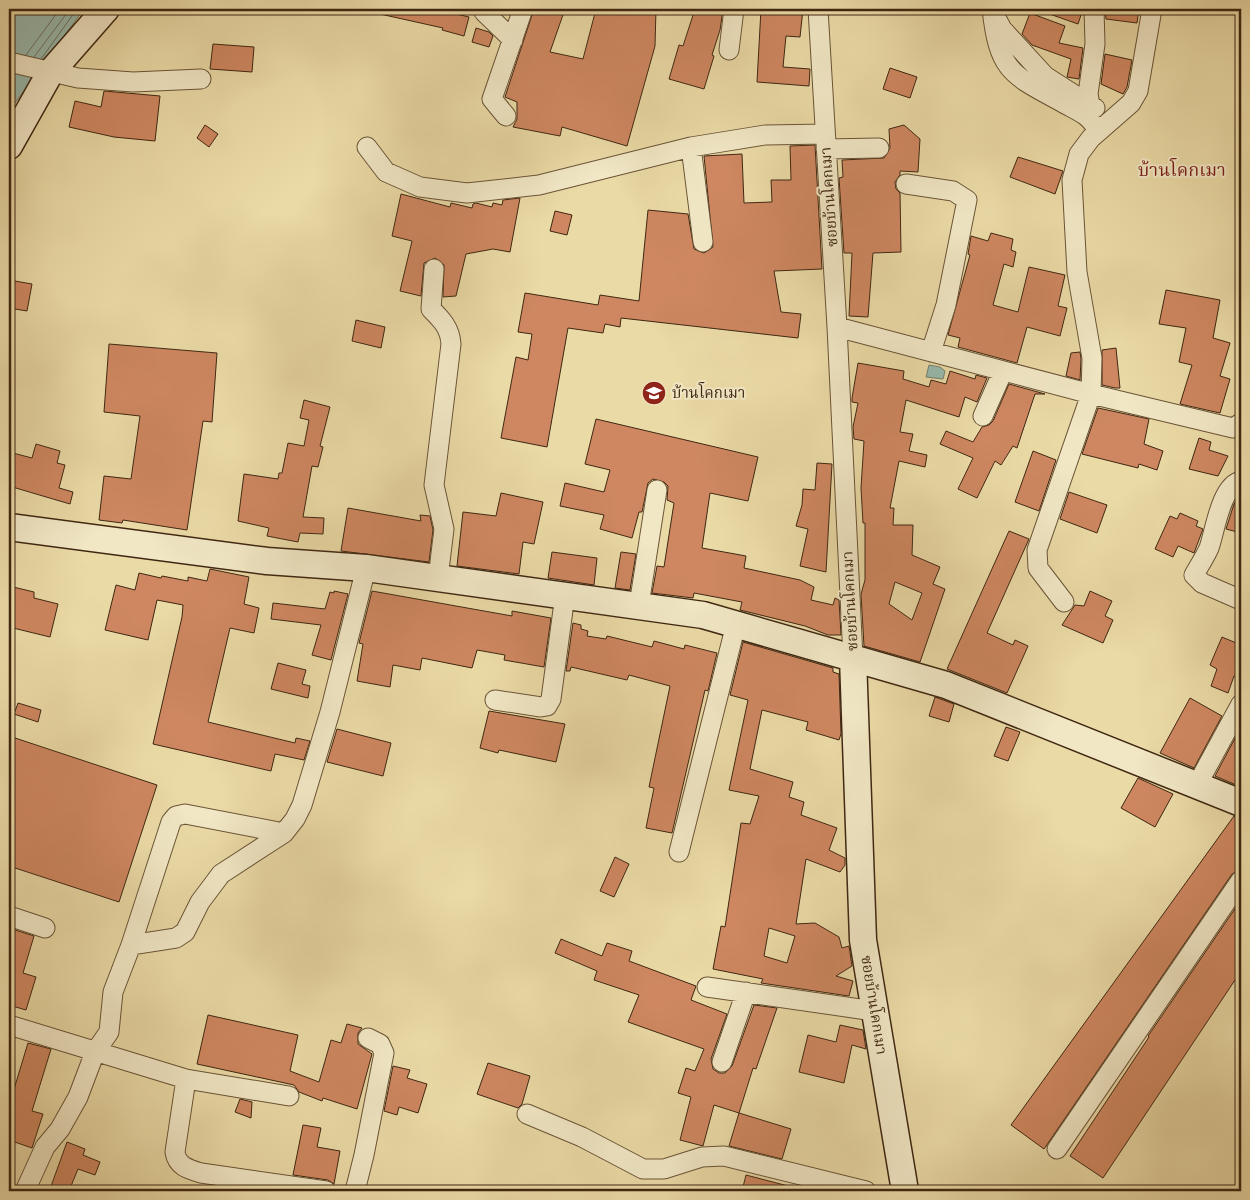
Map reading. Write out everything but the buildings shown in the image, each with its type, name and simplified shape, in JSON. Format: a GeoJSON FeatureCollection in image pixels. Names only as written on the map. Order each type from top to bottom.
{"type":"FeatureCollection","features":[{"type":"Feature","properties":{"kind":"street"},"geometry":{"type":"LineString","coordinates":[[9,146],[50,73],[106,9]]}},
{"type":"Feature","properties":{"kind":"street"},"geometry":{"type":"LineString","coordinates":[[506,116],[492,99],[523,9]]}},
{"type":"Feature","properties":{"kind":"street"},"geometry":{"type":"LineString","coordinates":[[729,50],[734,9]]}},
{"type":"Feature","properties":{"kind":"street","name":"ซอยบ้านโคกเมา"},"geometry":{"type":"LineString","coordinates":[[818,9],[837,327],[853,658],[863,940],[905,1191]]}},
{"type":"Feature","properties":{"kind":"street"},"geometry":{"type":"LineString","coordinates":[[1094,9],[1096,44],[1088,94],[1090,105],[1104,126]]}},
{"type":"Feature","properties":{"kind":"street"},"geometry":{"type":"LineString","coordinates":[[1064,602],[1038,568],[1037,550],[1091,394],[1092,358],[1077,272],[1072,180],[1079,154],[1104,126],[1131,102],[1138,90],[1152,9]]}},
{"type":"Feature","properties":{"kind":"street"},"geometry":{"type":"LineString","coordinates":[[992,10],[1002,29],[1044,76],[1090,105]]}},
{"type":"Feature","properties":{"kind":"street"},"geometry":{"type":"LineString","coordinates":[[992,10],[995,34],[1004,63],[1032,86],[1104,126]]}},
{"type":"Feature","properties":{"kind":"street"},"geometry":{"type":"LineString","coordinates":[[484,12],[512,40]]}},
{"type":"Feature","properties":{"kind":"street"},"geometry":{"type":"LineString","coordinates":[[9,62],[50,73],[133,82],[201,79]]}},
{"type":"Feature","properties":{"kind":"street"},"geometry":{"type":"LineString","coordinates":[[367,147],[386,172],[420,187],[467,193],[539,184],[691,147],[765,135],[879,148]]}},
{"type":"Feature","properties":{"kind":"street"},"geometry":{"type":"LineString","coordinates":[[691,147],[703,242]]}},
{"type":"Feature","properties":{"kind":"street"},"geometry":{"type":"LineString","coordinates":[[906,184],[953,191],[967,200],[946,305],[932,352]]}},
{"type":"Feature","properties":{"kind":"street"},"geometry":{"type":"LineString","coordinates":[[434,269],[431,309],[443,321],[450,332],[451,344],[434,485],[444,529],[438,578]]}},
{"type":"Feature","properties":{"kind":"street"},"geometry":{"type":"LineString","coordinates":[[837,327],[1091,394],[1233,428],[1241,423]]}},
{"type":"Feature","properties":{"kind":"street"},"geometry":{"type":"LineString","coordinates":[[983,416],[1003,371]]}},
{"type":"Feature","properties":{"kind":"street"},"geometry":{"type":"LineString","coordinates":[[1241,481],[1238,481],[1225,496],[1208,549],[1194,575],[1202,583],[1241,600]]}},
{"type":"Feature","properties":{"kind":"street"},"geometry":{"type":"LineString","coordinates":[[639,606],[657,490]]}},
{"type":"Feature","properties":{"kind":"street"},"geometry":{"type":"LineString","coordinates":[[9,527],[267,561],[366,568],[704,615],[946,685],[1241,803]]}},
{"type":"Feature","properties":{"kind":"street"},"geometry":{"type":"LineString","coordinates":[[131,945],[176,938],[184,932],[200,902],[221,874],[284,833],[295,819],[311,778],[330,712],[366,568]]}},
{"type":"Feature","properties":{"kind":"street"},"geometry":{"type":"LineString","coordinates":[[495,700],[540,708],[547,706],[551,699],[565,595]]}},
{"type":"Feature","properties":{"kind":"street"},"geometry":{"type":"LineString","coordinates":[[679,852],[736,624]]}},
{"type":"Feature","properties":{"kind":"street"},"geometry":{"type":"LineString","coordinates":[[1197,785],[1241,704]]}},
{"type":"Feature","properties":{"kind":"street"},"geometry":{"type":"LineString","coordinates":[[25,1191],[46,1147],[60,1129],[78,1097],[95,1052],[109,1032],[113,992],[131,945],[171,822],[176,816],[185,814],[284,833]]}},
{"type":"Feature","properties":{"kind":"street"},"geometry":{"type":"LineString","coordinates":[[1057,1149],[1241,880]]}},
{"type":"Feature","properties":{"kind":"street"},"geometry":{"type":"LineString","coordinates":[[9,916],[45,928]]}},
{"type":"Feature","properties":{"kind":"street"},"geometry":{"type":"LineString","coordinates":[[707,987],[874,1011]]}},
{"type":"Feature","properties":{"kind":"street"},"geometry":{"type":"LineString","coordinates":[[722,1062],[746,992]]}},
{"type":"Feature","properties":{"kind":"street"},"geometry":{"type":"LineString","coordinates":[[9,1025],[186,1079],[289,1096]]}},
{"type":"Feature","properties":{"kind":"street"},"geometry":{"type":"LineString","coordinates":[[355,1191],[384,1054],[380,1044],[368,1038]]}},
{"type":"Feature","properties":{"kind":"street"},"geometry":{"type":"LineString","coordinates":[[186,1079],[175,1152],[176,1160],[183,1167],[201,1173],[326,1191]]}},
{"type":"Feature","properties":{"kind":"street"},"geometry":{"type":"LineString","coordinates":[[528,1114],[582,1137],[643,1169],[664,1169],[702,1157],[724,1156],[866,1191]]}},
{"type":"Feature","properties":{"kind":"water"},"geometry":{"type":"Polygon","coordinates":[[[9,9],[84,9],[9,111],[9,9]]]}},
{"type":"Feature","properties":{"kind":"water"},"geometry":{"type":"Polygon","coordinates":[[[929,365],[940,367],[945,371],[943,379],[926,377],[929,365]]]}},
{"type":"Feature","properties":{"kind":"place","name":"บ้านโคกเมา"},"geometry":{"type":"Point","coordinates":[654,393]}},
{"type":"Feature","properties":{"kind":"district","name":"บ้านโคกเมา"},"geometry":{"type":"Point","coordinates":[1182,170]}}]}
